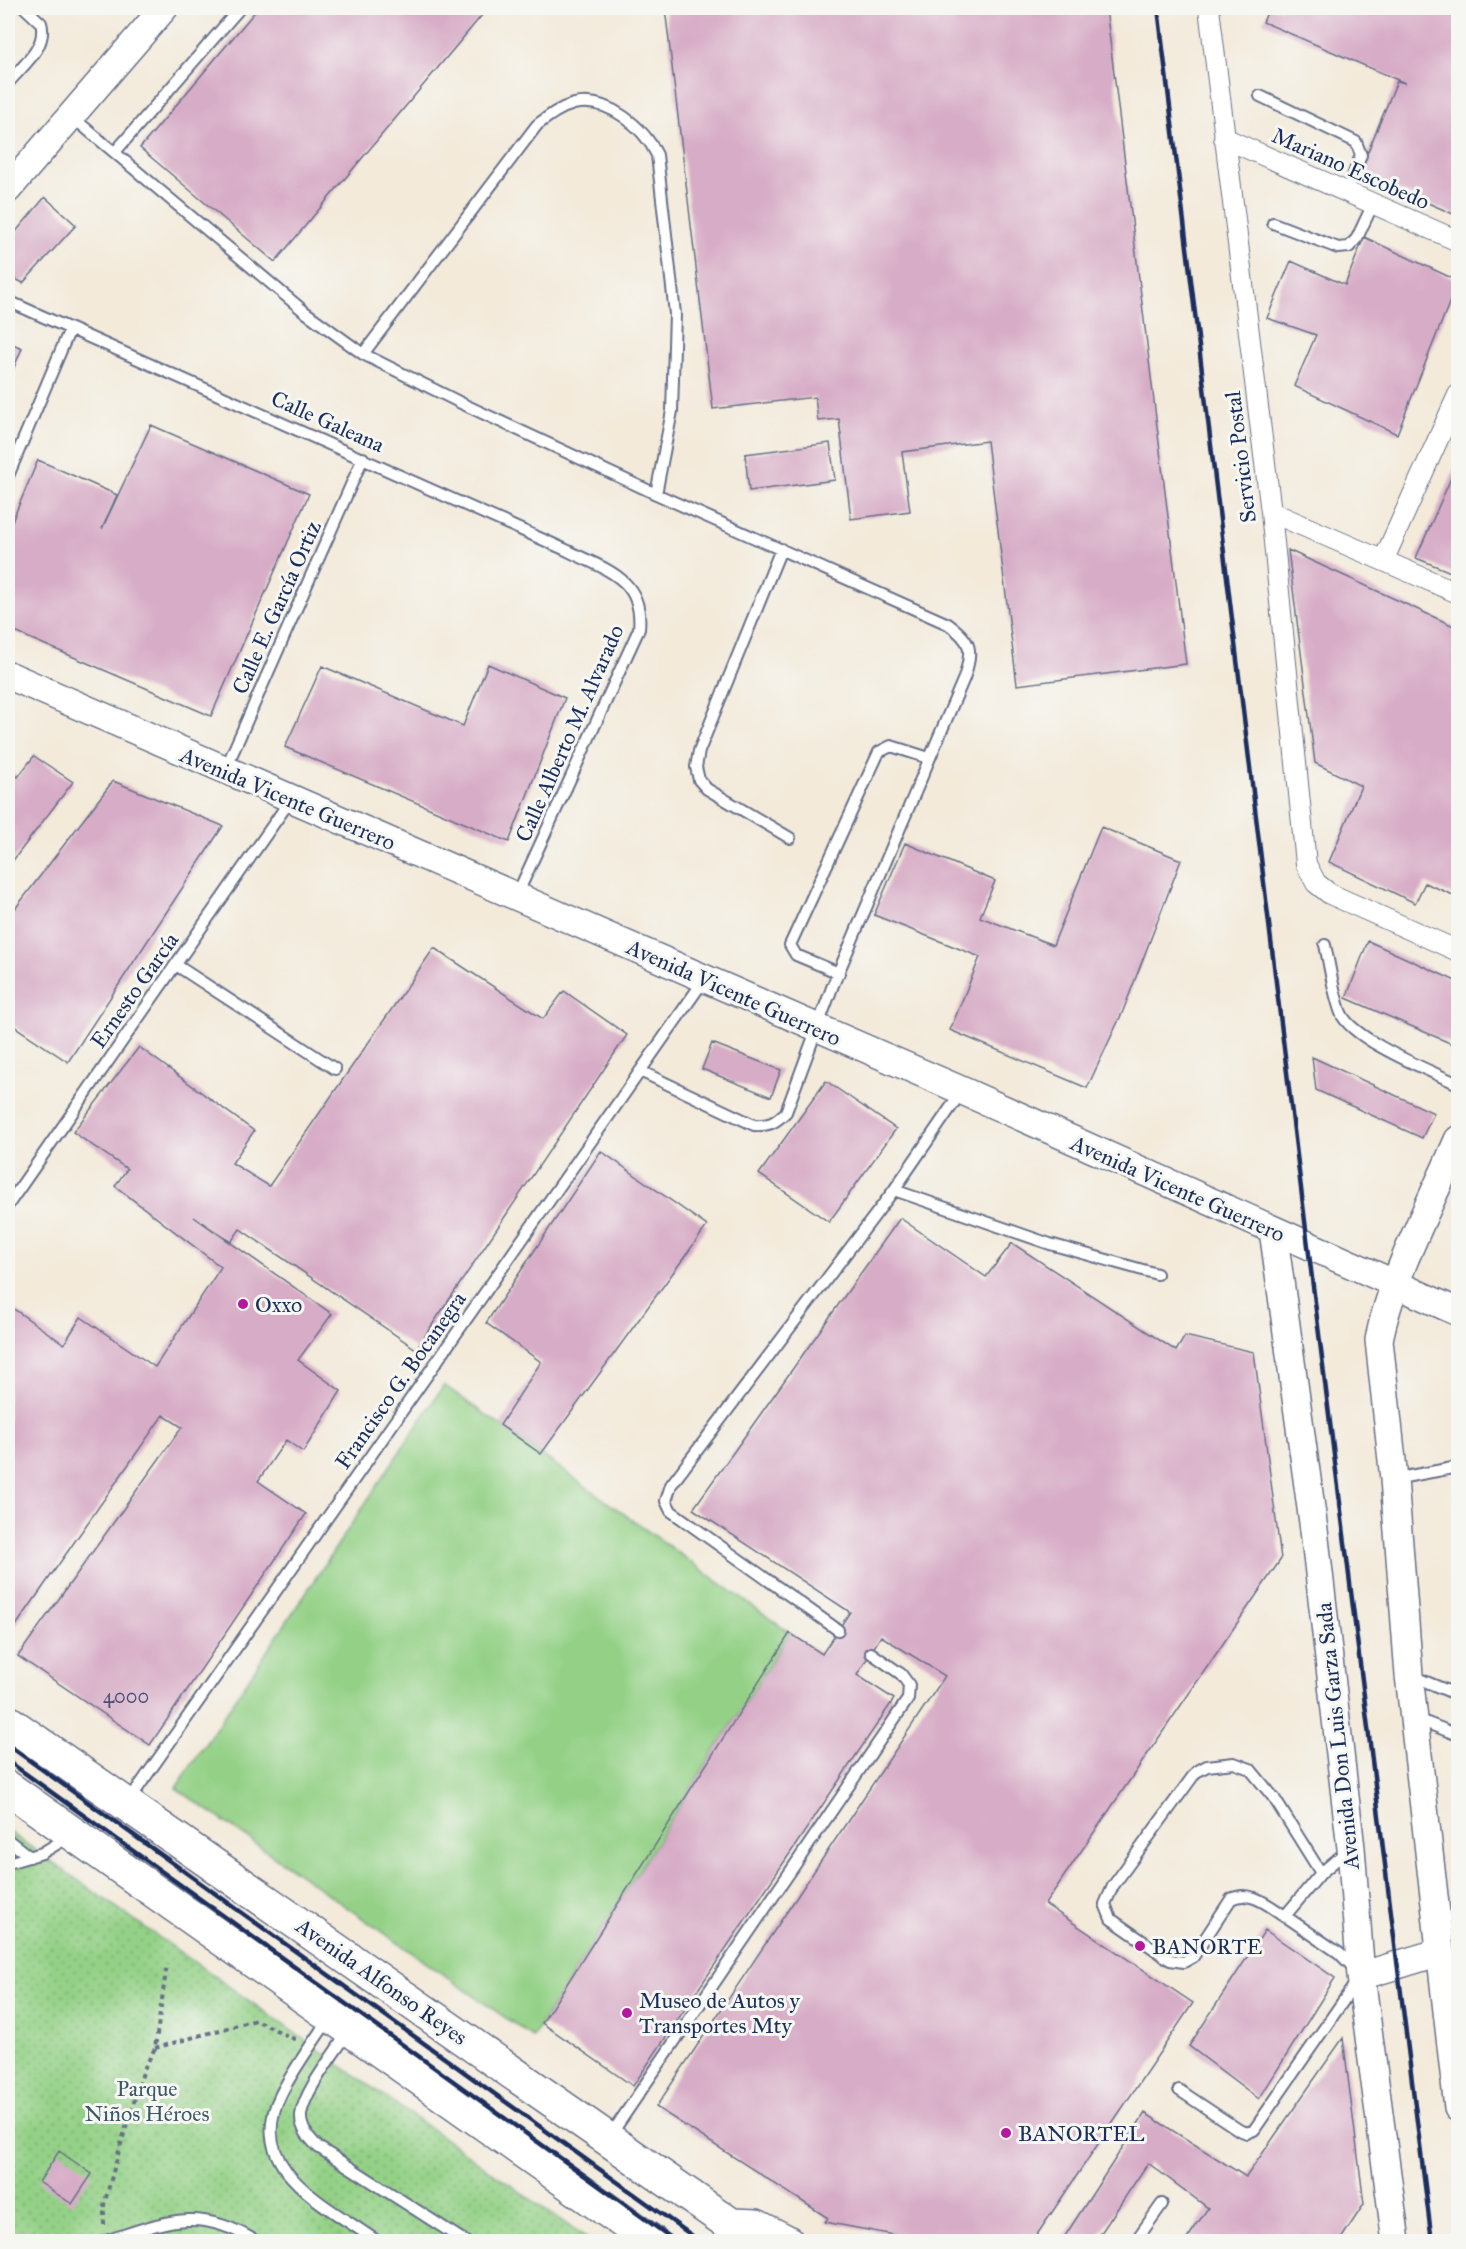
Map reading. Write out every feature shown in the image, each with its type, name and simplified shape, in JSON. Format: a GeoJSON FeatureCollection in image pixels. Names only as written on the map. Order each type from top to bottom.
{"type":"FeatureCollection","features":[{"type":"Feature","properties":{"kind":"highway","name":"Avenida Alfonso Reyes"},"geometry":{"type":"LineString","coordinates":[[8,1722],[744,2233]]}},
{"type":"Feature","properties":{"kind":"highway"},"geometry":{"type":"LineString","coordinates":[[8,1788],[652,2241]]}},
{"type":"Feature","properties":{"kind":"highway"},"geometry":{"type":"LineString","coordinates":[[610,2212],[629,2241]]}},
{"type":"Feature","properties":{"kind":"highway"},"geometry":{"type":"LineString","coordinates":[[744,2233],[756,2226],[787,2241]]}},
{"type":"Feature","properties":{"kind":"street"},"geometry":{"type":"LineString","coordinates":[[8,189],[164,8]]}},
{"type":"Feature","properties":{"kind":"street","name":"Servicio Postal"},"geometry":{"type":"LineString","coordinates":[[1209,8],[1272,512],[1306,864],[1316,883],[1330,894],[1458,951]]}},
{"type":"Feature","properties":{"kind":"street","name":"Mariano Escobedo"},"geometry":{"type":"LineString","coordinates":[[1224,138],[1458,242]]}},
{"type":"Feature","properties":{"kind":"street"},"geometry":{"type":"LineString","coordinates":[[1384,560],[1458,394]]}},
{"type":"Feature","properties":{"kind":"street"},"geometry":{"type":"LineString","coordinates":[[1272,512],[1458,593]]}},
{"type":"Feature","properties":{"kind":"street","name":"Avenida Vicente Guerrero"},"geometry":{"type":"LineString","coordinates":[[8,675],[963,1091],[1458,1312]]}},
{"type":"Feature","properties":{"kind":"street"},"geometry":{"type":"LineString","coordinates":[[1458,1140],[1396,1285],[1383,1319],[1379,1340],[1394,1479],[1409,1675],[1458,2103]]}},
{"type":"Feature","properties":{"kind":"street","name":"Avenida Don Luis Garza Sada"},"geometry":{"type":"LineString","coordinates":[[1273,1230],[1314,1530],[1351,1848],[1361,1976],[1396,2241]]}},
{"type":"Feature","properties":{"kind":"street"},"geometry":{"type":"LineString","coordinates":[[1361,1976],[1440,1952]]}},
{"type":"Feature","properties":{"kind":"lane"},"geometry":{"type":"LineString","coordinates":[[8,83],[36,51],[43,36],[41,23],[25,8]]}},
{"type":"Feature","properties":{"kind":"lane"},"geometry":{"type":"LineString","coordinates":[[115,152],[240,8]]}},
{"type":"Feature","properties":{"kind":"lane"},"geometry":{"type":"LineString","coordinates":[[1260,96],[1356,142],[1361,155],[1347,192]]}},
{"type":"Feature","properties":{"kind":"lane"},"geometry":{"type":"LineString","coordinates":[[363,354],[537,125],[556,111],[576,104],[597,106],[615,112],[632,122],[648,137],[657,155],[675,314],[672,411],[656,494]]}},
{"type":"Feature","properties":{"kind":"lane"},"geometry":{"type":"LineString","coordinates":[[70,116],[305,312],[363,354],[463,404],[656,494],[948,624],[963,635],[970,646],[970,661],[839,973],[786,1112],[776,1123],[768,1126],[754,1125],[737,1119],[640,1071]]}},
{"type":"Feature","properties":{"kind":"lane"},"geometry":{"type":"LineString","coordinates":[[1273,223],[1338,248],[1349,247],[1357,238],[1373,204]]}},
{"type":"Feature","properties":{"kind":"lane","name":"Calle Galeana"},"geometry":{"type":"LineString","coordinates":[[8,301],[564,549],[609,572],[627,585]]}},
{"type":"Feature","properties":{"kind":"lane"},"geometry":{"type":"LineString","coordinates":[[8,476],[70,329]]}},
{"type":"Feature","properties":{"kind":"lane","name":"Calle E. García Ortiz"},"geometry":{"type":"LineString","coordinates":[[225,771],[363,458]]}},
{"type":"Feature","properties":{"kind":"lane"},"geometry":{"type":"LineString","coordinates":[[780,549],[708,726],[696,766],[699,780],[707,789],[790,838]]}},
{"type":"Feature","properties":{"kind":"lane","name":"Calle Alberto M. Alvarado"},"geometry":{"type":"LineString","coordinates":[[516,897],[639,629],[639,604],[636,594],[627,585]]}},
{"type":"Feature","properties":{"kind":"lane"},"geometry":{"type":"LineString","coordinates":[[839,973],[795,955],[789,945],[879,752],[891,746],[928,758]]}},
{"type":"Feature","properties":{"kind":"lane","name":"Ernesto García"},"geometry":{"type":"LineString","coordinates":[[8,1205],[291,798]]}},
{"type":"Feature","properties":{"kind":"lane"},"geometry":{"type":"LineString","coordinates":[[1325,945],[1341,1012],[1347,1023],[1364,1037],[1458,1084]]}},
{"type":"Feature","properties":{"kind":"lane"},"geometry":{"type":"LineString","coordinates":[[176,965],[335,1069]]}},
{"type":"Feature","properties":{"kind":"lane","name":"Francisco G. Bocanegra"},"geometry":{"type":"LineString","coordinates":[[127,1803],[704,979]]}},
{"type":"Feature","properties":{"kind":"lane"},"geometry":{"type":"LineString","coordinates":[[838,1630],[671,1511],[666,1501],[671,1485],[894,1190],[963,1091]]}},
{"type":"Feature","properties":{"kind":"lane"},"geometry":{"type":"LineString","coordinates":[[894,1190],[1050,1244],[1157,1274]]}},
{"type":"Feature","properties":{"kind":"lane"},"geometry":{"type":"LineString","coordinates":[[1394,1479],[1458,1467]]}},
{"type":"Feature","properties":{"kind":"lane"},"geometry":{"type":"LineString","coordinates":[[609,2138],[908,1699],[909,1685],[901,1674],[871,1653]]}},
{"type":"Feature","properties":{"kind":"lane"},"geometry":{"type":"LineString","coordinates":[[1409,1675],[1458,1695]]}},
{"type":"Feature","properties":{"kind":"lane"},"geometry":{"type":"LineString","coordinates":[[1414,1718],[1458,1735]]}},
{"type":"Feature","properties":{"kind":"lane"},"geometry":{"type":"LineString","coordinates":[[1179,2090],[1239,2130],[1247,2133],[1254,2130],[1361,1976],[1339,1953],[1285,1916],[1260,1900],[1238,1896],[1231,1899],[1193,1957],[1178,1963],[1170,1960],[1111,1919],[1105,1904],[1113,1886],[1196,1772],[1213,1765],[1234,1762],[1250,1770],[1274,1798],[1320,1873]]}},
{"type":"Feature","properties":{"kind":"lane"},"geometry":{"type":"LineString","coordinates":[[8,1863],[42,1853],[73,1834]]}},
{"type":"Feature","properties":{"kind":"lane"},"geometry":{"type":"LineString","coordinates":[[8,1840],[30,1857]]}},
{"type":"Feature","properties":{"kind":"lane"},"geometry":{"type":"LineString","coordinates":[[1285,1916],[1320,1873],[1351,1848]]}},
{"type":"Feature","properties":{"kind":"lane"},"geometry":{"type":"LineString","coordinates":[[341,2021],[310,2047],[280,2094],[272,2115],[271,2137],[276,2159],[287,2175],[378,2241]]}},
{"type":"Feature","properties":{"kind":"lane"},"geometry":{"type":"LineString","coordinates":[[341,2021],[304,2102],[301,2116],[304,2130],[318,2147],[466,2241]]}},
{"type":"Feature","properties":{"kind":"lane"},"geometry":{"type":"LineString","coordinates":[[1135,2241],[1162,2204]]}},
{"type":"Feature","properties":{"kind":"lane"},"geometry":{"type":"LineString","coordinates":[[103,2241],[180,2220],[200,2219],[227,2225],[256,2241]]}},
{"type":"Feature","properties":{"kind":"path"},"geometry":{"type":"LineString","coordinates":[[103,2241],[104,2205],[144,2069],[155,2048],[167,1964]]}},
{"type":"Feature","properties":{"kind":"path"},"geometry":{"type":"LineString","coordinates":[[155,2048],[256,2020],[310,2047]]}},
{"type":"Feature","properties":{"kind":"green space"},"geometry":{"type":"Polygon","coordinates":[[[444,1385],[790,1633],[533,2037],[176,1788],[444,1385]]]}},
{"type":"Feature","properties":{"kind":"green space","name":"Parque Niños Héroes"},"geometry":{"type":"Polygon","coordinates":[[[8,1831],[590,2241],[8,2241],[8,1831]]]}},
{"type":"Feature","properties":{"kind":"building"},"geometry":{"type":"Polygon","coordinates":[[[258,8],[488,8],[275,262],[140,148],[258,8]]]}},
{"type":"Feature","properties":{"kind":"building"},"geometry":{"type":"Polygon","coordinates":[[[665,8],[1106,8],[1186,664],[1017,685],[987,441],[902,452],[910,511],[851,519],[839,419],[818,421],[815,397],[713,409],[665,8]]]}},
{"type":"Feature","properties":{"kind":"building"},"geometry":{"type":"Polygon","coordinates":[[[1269,8],[1458,8],[1458,216],[1359,173],[1397,81],[1405,83],[1263,22],[1269,8]]]}},
{"type":"Feature","properties":{"kind":"building"},"geometry":{"type":"Polygon","coordinates":[[[45,197],[76,225],[23,283],[8,275],[8,241],[45,197]]]}},
{"type":"Feature","properties":{"kind":"building"},"geometry":{"type":"Polygon","coordinates":[[[1364,237],[1458,281],[1397,434],[1294,386],[1316,335],[1267,318],[1291,261],[1345,285],[1364,237]]]}},
{"type":"Feature","properties":{"kind":"building"},"geometry":{"type":"Polygon","coordinates":[[[8,342],[22,348],[8,382],[8,342]]]}},
{"type":"Feature","properties":{"kind":"building"},"geometry":{"type":"Polygon","coordinates":[[[151,425],[309,494],[211,716],[8,629],[8,531],[38,460],[117,495],[102,529],[151,425]]]}},
{"type":"Feature","properties":{"kind":"building"},"geometry":{"type":"Polygon","coordinates":[[[830,443],[835,480],[749,491],[745,454],[830,443]]]}},
{"type":"Feature","properties":{"kind":"building"},"geometry":{"type":"Polygon","coordinates":[[[1458,462],[1458,575],[1416,558],[1458,462]]]}},
{"type":"Feature","properties":{"kind":"building"},"geometry":{"type":"Polygon","coordinates":[[[1288,550],[1458,628],[1458,897],[1425,883],[1415,903],[1329,862],[1361,786],[1315,763],[1288,550]]]}},
{"type":"Feature","properties":{"kind":"building"},"geometry":{"type":"Polygon","coordinates":[[[488,664],[565,698],[509,842],[285,747],[322,666],[463,726],[488,664]]]}},
{"type":"Feature","properties":{"kind":"building"},"geometry":{"type":"Polygon","coordinates":[[[34,756],[73,782],[8,867],[8,769],[18,777],[34,756]]]}},
{"type":"Feature","properties":{"kind":"building"},"geometry":{"type":"Polygon","coordinates":[[[113,781],[223,826],[68,1062],[8,1022],[8,918],[113,781]]]}},
{"type":"Feature","properties":{"kind":"building"},"geometry":{"type":"Polygon","coordinates":[[[1101,827],[1181,860],[1123,1011],[1087,1088],[950,1030],[980,957],[874,915],[905,843],[995,881],[980,917],[1053,945],[1101,827]]]}},
{"type":"Feature","properties":{"kind":"building"},"geometry":{"type":"Polygon","coordinates":[[[1368,941],[1458,982],[1457,1046],[1346,998],[1368,941]]]}},
{"type":"Feature","properties":{"kind":"building"},"geometry":{"type":"Polygon","coordinates":[[[434,948],[543,1019],[564,991],[627,1035],[416,1349],[240,1229],[231,1242],[194,1217],[332,1314],[298,1360],[341,1391],[303,1452],[286,1440],[258,1481],[306,1514],[150,1745],[18,1656],[182,1427],[163,1415],[8,1637],[8,1305],[64,1344],[81,1317],[155,1367],[221,1267],[115,1186],[127,1169],[73,1132],[139,1047],[254,1131],[232,1163],[269,1186],[434,948]]]}},
{"type":"Feature","properties":{"kind":"building"},"geometry":{"type":"Polygon","coordinates":[[[712,1043],[781,1070],[771,1097],[702,1069],[712,1043]]]}},
{"type":"Feature","properties":{"kind":"building"},"geometry":{"type":"Polygon","coordinates":[[[1312,1057],[1434,1113],[1422,1138],[1316,1090],[1312,1057]]]}},
{"type":"Feature","properties":{"kind":"building"},"geometry":{"type":"Polygon","coordinates":[[[826,1081],[896,1129],[829,1222],[759,1174],[826,1081]]]}},
{"type":"Feature","properties":{"kind":"building"},"geometry":{"type":"Polygon","coordinates":[[[601,1151],[707,1226],[541,1454],[500,1425],[541,1362],[486,1323],[601,1151]]]}},
{"type":"Feature","properties":{"kind":"building"},"geometry":{"type":"Polygon","coordinates":[[[900,1218],[986,1277],[1012,1243],[1176,1351],[1185,1336],[1254,1352],[1281,1559],[1045,1904],[1193,2003],[1032,2242],[931,2242],[825,2222],[828,2218],[656,2107],[945,1676],[881,1636],[857,1675],[894,1699],[633,2086],[542,2023],[790,1633],[822,1654],[850,1612],[693,1509],[900,1218]]]}},
{"type":"Feature","properties":{"kind":"building"},"geometry":{"type":"Polygon","coordinates":[[[1265,1930],[1335,1978],[1259,2099],[1189,2046],[1265,1930]]]}},
{"type":"Feature","properties":{"kind":"building"},"geometry":{"type":"Polygon","coordinates":[[[1343,2038],[1364,2204],[1339,2242],[1185,2242],[1208,2208],[1148,2163],[1095,2242],[1061,2242],[1145,2113],[1246,2177],[1343,2038]]]}},
{"type":"Feature","properties":{"kind":"building"},"geometry":{"type":"Polygon","coordinates":[[[59,2151],[92,2174],[72,2204],[39,2182],[59,2151]]]}},
{"type":"Feature","properties":{"kind":"railway"},"geometry":{"type":"LineString","coordinates":[[1158,8],[1308,1246],[1432,2242]]}},
{"type":"Feature","properties":{"kind":"railway"},"geometry":{"type":"LineString","coordinates":[[8,1745],[701,2242]]}},
{"type":"Feature","properties":{"kind":"railway"},"geometry":{"type":"LineString","coordinates":[[8,1761],[677,2242]]}},
{"type":"Feature","properties":{"kind":"place","name":"Oxxo"},"geometry":{"type":"Point","coordinates":[243,1304]}},
{"type":"Feature","properties":{"kind":"place","name":"BANORTE"},"geometry":{"type":"Point","coordinates":[1140,1946]}},
{"type":"Feature","properties":{"kind":"place","name":"Museo de Autos y Transportes Mty"},"geometry":{"type":"Point","coordinates":[627,2013]}},
{"type":"Feature","properties":{"kind":"place","name":"BANORTEL"},"geometry":{"type":"Point","coordinates":[1006,2133]}}]}
